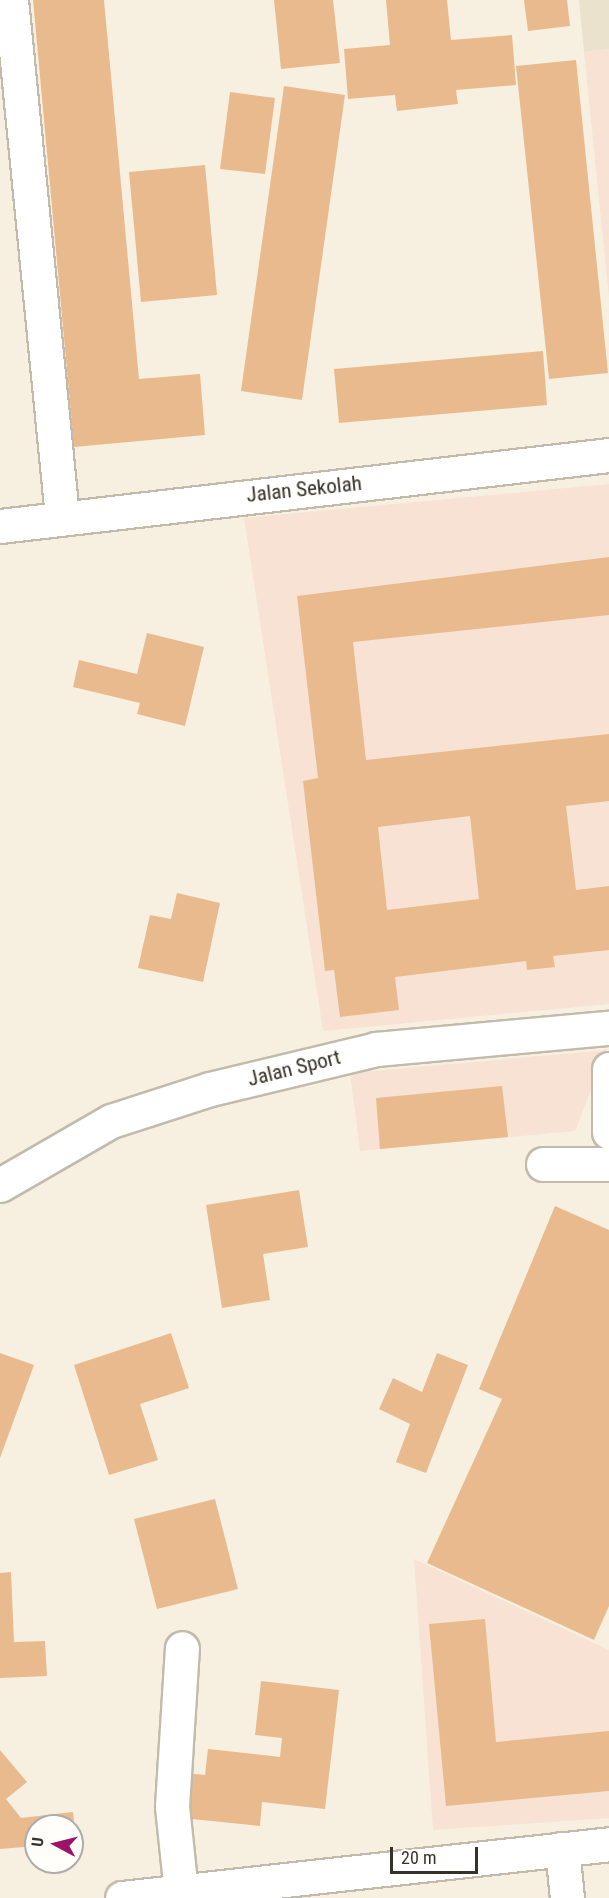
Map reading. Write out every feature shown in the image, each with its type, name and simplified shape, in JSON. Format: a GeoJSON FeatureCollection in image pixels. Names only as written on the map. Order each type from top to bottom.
{"type":"FeatureCollection","features":[{"type":"Feature","properties":{"kind":"street"},"geometry":{"type":"LineString","coordinates":[[11,0],[62,516]]}},
{"type":"Feature","properties":{"kind":"street","name":"Jalan Sekolah"},"geometry":{"type":"LineString","coordinates":[[0,526],[62,516],[609,455]]}},
{"type":"Feature","properties":{"kind":"street","name":"Jalan Sport"},"geometry":{"type":"LineString","coordinates":[[0,1185],[111,1121],[210,1089],[376,1049],[609,1028]]}},
{"type":"Feature","properties":{"kind":"street"},"geometry":{"type":"LineString","coordinates":[[609,1069],[609,1132]]}},
{"type":"Feature","properties":{"kind":"street"},"geometry":{"type":"LineString","coordinates":[[543,1164],[609,1164]]}},
{"type":"Feature","properties":{"kind":"street"},"geometry":{"type":"LineString","coordinates":[[181,1892],[172,1806],[182,1648]]}},
{"type":"Feature","properties":{"kind":"street"},"geometry":{"type":"LineString","coordinates":[[123,1898],[609,1844]]}},
{"type":"Feature","properties":{"kind":"street"},"geometry":{"type":"LineString","coordinates":[[562,1849],[567,1898]]}},
{"type":"Feature","properties":{"kind":"shaded area"},"geometry":{"type":"Polygon","coordinates":[[[579,0],[609,0],[609,49],[584,52],[579,0]]]}},
{"type":"Feature","properties":{"kind":"shaded area"},"geometry":{"type":"Polygon","coordinates":[[[609,49],[609,298],[584,52],[609,49]]]}},
{"type":"Feature","properties":{"kind":"shaded area"},"geometry":{"type":"Polygon","coordinates":[[[609,484],[609,1004],[323,1031],[244,518],[609,484]]]}},
{"type":"Feature","properties":{"kind":"shaded area"},"geometry":{"type":"Polygon","coordinates":[[[607,1050],[575,1131],[360,1151],[350,1073],[607,1050]]]}},
{"type":"Feature","properties":{"kind":"shaded area"},"geometry":{"type":"Polygon","coordinates":[[[414,1559],[609,1650],[609,1818],[433,1830],[414,1559]]]}},
{"type":"Feature","properties":{"kind":"building"},"geometry":{"type":"Polygon","coordinates":[[[33,0],[104,0],[139,379],[200,374],[205,435],[74,447],[33,0]]]}},
{"type":"Feature","properties":{"kind":"building"},"geometry":{"type":"Polygon","coordinates":[[[274,0],[333,0],[340,63],[281,69],[274,0]]]}},
{"type":"Feature","properties":{"kind":"building"},"geometry":{"type":"Polygon","coordinates":[[[386,0],[447,0],[451,40],[512,35],[516,85],[456,90],[458,104],[397,111],[395,95],[348,99],[344,49],[390,45],[386,0]]]}},
{"type":"Feature","properties":{"kind":"building"},"geometry":{"type":"Polygon","coordinates":[[[524,0],[567,0],[570,26],[528,31],[524,0]]]}},
{"type":"Feature","properties":{"kind":"building"},"geometry":{"type":"Polygon","coordinates":[[[576,60],[608,373],[549,379],[516,66],[576,60]]]}},
{"type":"Feature","properties":{"kind":"building"},"geometry":{"type":"Polygon","coordinates":[[[284,86],[345,95],[302,400],[241,391],[284,86]]]}},
{"type":"Feature","properties":{"kind":"building"},"geometry":{"type":"Polygon","coordinates":[[[230,92],[275,98],[265,174],[220,169],[230,92]]]}},
{"type":"Feature","properties":{"kind":"building"},"geometry":{"type":"Polygon","coordinates":[[[205,165],[217,295],[141,302],[129,172],[205,165]]]}},
{"type":"Feature","properties":{"kind":"building"},"geometry":{"type":"Polygon","coordinates":[[[543,351],[547,405],[339,423],[334,369],[543,351]]]}},
{"type":"Feature","properties":{"kind":"building"},"geometry":{"type":"Polygon","coordinates":[[[609,557],[609,615],[353,642],[366,760],[609,734],[609,801],[566,806],[576,890],[609,886],[609,950],[553,956],[555,967],[527,970],[526,961],[395,977],[399,1010],[340,1017],[334,970],[325,971],[303,781],[318,778],[297,596],[609,557]],[[470,816],[378,827],[387,910],[479,899],[470,816]]]}},
{"type":"Feature","properties":{"kind":"building"},"geometry":{"type":"Polygon","coordinates":[[[147,633],[204,647],[185,726],[137,714],[140,703],[73,687],[79,660],[137,674],[147,633]]]}},
{"type":"Feature","properties":{"kind":"building"},"geometry":{"type":"Polygon","coordinates":[[[177,893],[220,903],[203,982],[138,968],[150,915],[171,919],[177,893]]]}},
{"type":"Feature","properties":{"kind":"building"},"geometry":{"type":"Polygon","coordinates":[[[502,1086],[508,1137],[380,1149],[376,1098],[502,1086]]]}},
{"type":"Feature","properties":{"kind":"building"},"geometry":{"type":"Polygon","coordinates":[[[299,1190],[308,1247],[263,1254],[270,1300],[222,1308],[206,1205],[299,1190]]]}},
{"type":"Feature","properties":{"kind":"building"},"geometry":{"type":"Polygon","coordinates":[[[555,1206],[609,1230],[609,1606],[594,1640],[427,1563],[502,1399],[479,1389],[555,1206]]]}},
{"type":"Feature","properties":{"kind":"building"},"geometry":{"type":"Polygon","coordinates":[[[171,1333],[189,1388],[140,1404],[158,1460],[109,1475],[74,1365],[171,1333]]]}},
{"type":"Feature","properties":{"kind":"building"},"geometry":{"type":"Polygon","coordinates":[[[0,1353],[34,1365],[0,1458],[0,1353]]]}},
{"type":"Feature","properties":{"kind":"building"},"geometry":{"type":"Polygon","coordinates":[[[437,1353],[468,1365],[426,1473],[396,1462],[410,1424],[379,1409],[393,1378],[422,1392],[437,1353]]]}},
{"type":"Feature","properties":{"kind":"building"},"geometry":{"type":"Polygon","coordinates":[[[215,1499],[238,1589],[157,1609],[134,1519],[215,1499]]]}},
{"type":"Feature","properties":{"kind":"building"},"geometry":{"type":"Polygon","coordinates":[[[11,1572],[14,1642],[45,1641],[47,1676],[0,1678],[0,1573],[11,1572]]]}},
{"type":"Feature","properties":{"kind":"building"},"geometry":{"type":"Polygon","coordinates":[[[485,1619],[496,1742],[609,1731],[609,1791],[446,1806],[429,1624],[485,1619]]]}},
{"type":"Feature","properties":{"kind":"building"},"geometry":{"type":"Polygon","coordinates":[[[261,1681],[339,1690],[325,1809],[262,1802],[260,1826],[182,1818],[187,1773],[205,1775],[208,1749],[280,1757],[282,1738],[255,1735],[261,1681]]]}},
{"type":"Feature","properties":{"kind":"building"},"geometry":{"type":"Polygon","coordinates":[[[0,1750],[27,1782],[6,1799],[21,1818],[24,1818],[24,1847],[0,1849],[0,1750]]]}}]}
